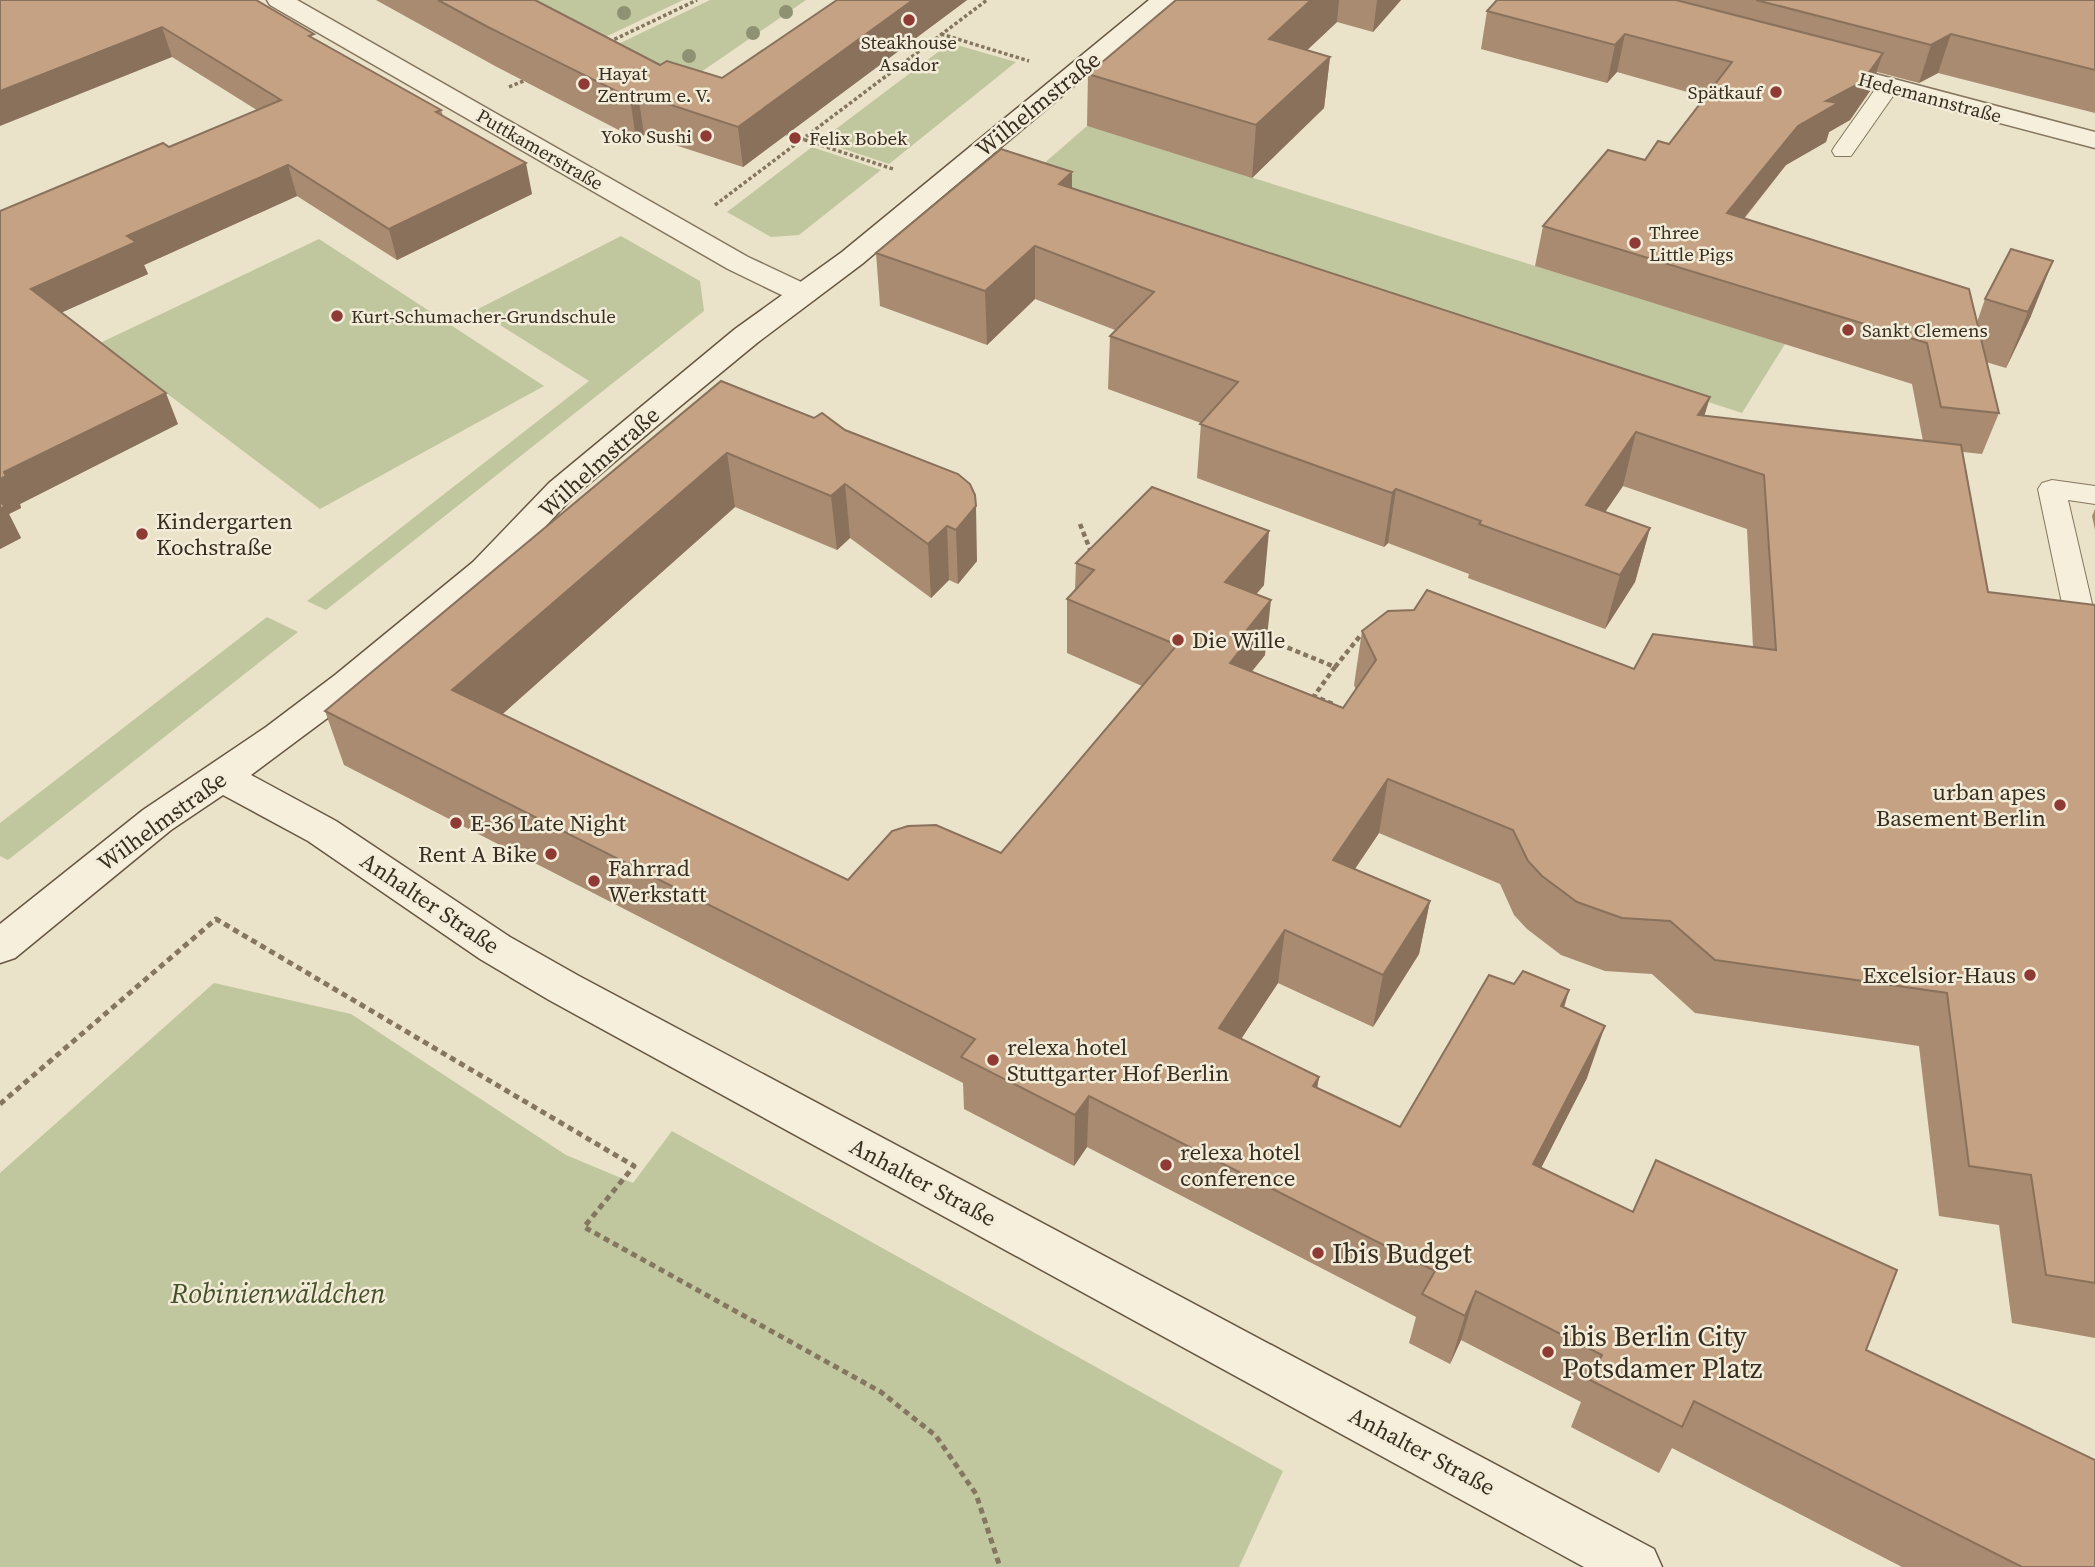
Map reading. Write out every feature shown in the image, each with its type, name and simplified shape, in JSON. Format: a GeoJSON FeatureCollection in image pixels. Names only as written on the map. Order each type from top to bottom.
{"type":"FeatureCollection","features":[{"type":"Feature","properties":{"kind":"street","name":"Puttkamerstraße"},"geometry":{"type":"LineString","coordinates":[[279,0],[738,263],[803,294]]}},
{"type":"Feature","properties":{"kind":"street","name":"Wilhelmstraße"},"geometry":{"type":"LineString","coordinates":[[0,947],[157,820],[222,777],[348,684],[505,552],[561,490],[729,350],[867,246],[1164,0]]}},
{"type":"Feature","properties":{"kind":"street","name":"Hedemannstraße"},"geometry":{"type":"LineString","coordinates":[[1804,63],[2095,140]]}},
{"type":"Feature","properties":{"kind":"street","name":"Anhalter Straße"},"geometry":{"type":"LineString","coordinates":[[222,777],[322,831],[495,948],[564,988],[1636,1567]]}},
{"type":"Feature","properties":{"kind":"lane"},"geometry":{"type":"LineString","coordinates":[[1843,151],[1889,86]]}},
{"type":"Feature","properties":{"kind":"lane"},"geometry":{"type":"LineString","coordinates":[[2078,608],[2052,489],[2095,495]]}},
{"type":"Feature","properties":{"kind":"path"},"geometry":{"type":"LineString","coordinates":[[601,46],[696,0]]}},
{"type":"Feature","properties":{"kind":"path"},"geometry":{"type":"LineString","coordinates":[[708,209],[987,0]]}},
{"type":"Feature","properties":{"kind":"path"},"geometry":{"type":"LineString","coordinates":[[941,34],[1029,61]]}},
{"type":"Feature","properties":{"kind":"path"},"geometry":{"type":"LineString","coordinates":[[508,88],[527,79]]}},
{"type":"Feature","properties":{"kind":"path"},"geometry":{"type":"LineString","coordinates":[[787,134],[893,169]]}},
{"type":"Feature","properties":{"kind":"path"},"geometry":{"type":"LineString","coordinates":[[1080,524],[1093,557]]}},
{"type":"Feature","properties":{"kind":"path"},"geometry":{"type":"LineString","coordinates":[[1260,636],[1335,667]]}},
{"type":"Feature","properties":{"kind":"path"},"geometry":{"type":"LineString","coordinates":[[1339,707],[1314,696],[1360,636],[1373,641]]}},
{"type":"Feature","properties":{"kind":"path"},"geometry":{"type":"LineString","coordinates":[[0,1104],[216,919],[634,1166],[584,1227],[881,1392],[936,1436],[976,1494],[1000,1567]]}},
{"type":"Feature","properties":{"kind":"green space"},"geometry":{"type":"Polygon","coordinates":[[[525,0],[683,0],[601,39],[525,0]]]}},
{"type":"Feature","properties":{"kind":"green space"},"geometry":{"type":"Polygon","coordinates":[[[710,0],[806,0],[685,83],[614,46],[710,0]]]}},
{"type":"Feature","properties":{"kind":"green space"},"geometry":{"type":"Polygon","coordinates":[[[950,43],[1016,62],[889,164],[820,141],[950,43]]]}},
{"type":"Feature","properties":{"kind":"green space"},"geometry":{"type":"Polygon","coordinates":[[[1087,126],[1785,344],[1742,413],[1026,179],[1087,126]]]}},
{"type":"Feature","properties":{"kind":"green space"},"geometry":{"type":"Polygon","coordinates":[[[812,147],[881,170],[799,235],[771,237],[727,212],[812,147]]]}},
{"type":"Feature","properties":{"kind":"green space"},"geometry":{"type":"Polygon","coordinates":[[[621,236],[700,281],[704,311],[326,610],[307,601],[589,381],[476,310],[621,236]]]}},
{"type":"Feature","properties":{"kind":"green space"},"geometry":{"type":"Polygon","coordinates":[[[319,239],[544,386],[320,509],[100,343],[319,239]]]}},
{"type":"Feature","properties":{"kind":"green space"},"geometry":{"type":"Polygon","coordinates":[[[267,617],[298,632],[8,860],[0,856],[0,823],[267,617]]]}},
{"type":"Feature","properties":{"kind":"green space","name":"Robinienwäldchen"},"geometry":{"type":"Polygon","coordinates":[[[214,983],[351,1014],[566,1155],[633,1183],[672,1131],[1283,1471],[1239,1567],[0,1567],[0,1173],[214,983]]]}},
{"type":"Feature","properties":{"kind":"building"},"geometry":{"type":"Polygon","coordinates":[[[0,0],[256,0],[314,34],[309,36],[441,110],[436,112],[526,163],[389,229],[288,165],[127,236],[136,242],[31,289],[166,393],[4,472],[6,476],[0,479],[0,211],[163,143],[169,147],[281,100],[162,27],[0,91],[0,0]]]}},
{"type":"Feature","properties":{"kind":"building"},"geometry":{"type":"Polygon","coordinates":[[[438,0],[535,0],[660,65],[667,61],[722,78],[837,0],[913,0],[738,127],[638,94],[630,98],[438,0]]]}},
{"type":"Feature","properties":{"kind":"building"},"geometry":{"type":"Polygon","coordinates":[[[1176,0],[1311,0],[1269,39],[1330,57],[1256,125],[1088,74],[1176,0]]]}},
{"type":"Feature","properties":{"kind":"building"},"geometry":{"type":"Polygon","coordinates":[[[1497,0],[1676,0],[1883,53],[1862,82],[1826,101],[1838,103],[1798,126],[1727,213],[1969,289],[1999,413],[1941,407],[1927,343],[1543,226],[1608,150],[1645,160],[1658,141],[1669,144],[1732,62],[1625,34],[1615,45],[1487,11],[1497,0]]]}},
{"type":"Feature","properties":{"kind":"building"},"geometry":{"type":"Polygon","coordinates":[[[1756,0],[2095,0],[2095,70],[1951,34],[1931,45],[1756,0]]]}},
{"type":"Feature","properties":{"kind":"building"},"geometry":{"type":"Polygon","coordinates":[[[1001,149],[1072,172],[1059,184],[1710,397],[1698,415],[1961,445],[1988,592],[2095,605],[2095,1283],[2046,1275],[2031,1175],[1969,1166],[1947,993],[1715,960],[1670,921],[1622,918],[1577,902],[1542,876],[1528,861],[1513,830],[1388,779],[1333,860],[1430,901],[1383,975],[1285,930],[1219,1028],[1319,1077],[1313,1086],[1400,1127],[1489,975],[1514,984],[1523,971],[1569,990],[1561,1006],[1605,1026],[1533,1164],[1633,1212],[1656,1160],[1897,1270],[1866,1350],[2095,1460],[2095,1567],[2022,1567],[1694,1401],[1682,1427],[1590,1380],[1602,1355],[1476,1291],[1465,1316],[1422,1294],[1435,1271],[1089,1096],[1075,1115],[961,1057],[975,1039],[325,711],[721,381],[814,418],[822,413],[845,430],[958,474],[970,484],[976,506],[956,530],[947,526],[928,544],[845,484],[831,496],[727,453],[452,690],[848,880],[892,831],[908,826],[936,825],[1001,853],[1177,645],[1067,599],[1094,570],[1076,563],[1152,487],[1269,531],[1225,582],[1271,600],[1246,631],[1253,634],[1230,663],[1343,708],[1376,660],[1362,631],[1388,611],[1414,610],[1427,590],[1634,669],[1653,634],[1776,650],[1764,475],[1636,432],[1586,505],[1650,528],[1620,575],[1479,524],[1481,521],[1396,489],[1392,493],[1200,424],[1238,382],[1110,336],[1154,292],[1035,246],[985,291],[876,253],[1001,149]]]}},
{"type":"Feature","properties":{"kind":"building"},"geometry":{"type":"Polygon","coordinates":[[[2011,249],[2053,261],[2028,312],[1985,299],[2011,249]]]}},
{"type":"Feature","properties":{"kind":"place","name":"Steakhouse Asador"},"geometry":{"type":"Point","coordinates":[909,20]}},
{"type":"Feature","properties":{"kind":"place","name":"Hayat Zentrum e. V."},"geometry":{"type":"Point","coordinates":[584,84]}},
{"type":"Feature","properties":{"kind":"place","name":"Spätkauf"},"geometry":{"type":"Point","coordinates":[1776,92]}},
{"type":"Feature","properties":{"kind":"place","name":"Yoko Sushi"},"geometry":{"type":"Point","coordinates":[706,136]}},
{"type":"Feature","properties":{"kind":"place","name":"Felix Bobek"},"geometry":{"type":"Point","coordinates":[795,138]}},
{"type":"Feature","properties":{"kind":"place","name":"Three Little Pigs"},"geometry":{"type":"Point","coordinates":[1635,243]}},
{"type":"Feature","properties":{"kind":"place","name":"Kurt-Schumacher-Grundschule"},"geometry":{"type":"Point","coordinates":[337,316]}},
{"type":"Feature","properties":{"kind":"place","name":"Sankt Clemens"},"geometry":{"type":"Point","coordinates":[1848,330]}},
{"type":"Feature","properties":{"kind":"place","name":"Kindergarten Kochstraße"},"geometry":{"type":"Point","coordinates":[142,534]}},
{"type":"Feature","properties":{"kind":"place","name":"Die Wille"},"geometry":{"type":"Point","coordinates":[1178,640]}},
{"type":"Feature","properties":{"kind":"place","name":"urban apes Basement Berlin"},"geometry":{"type":"Point","coordinates":[2060,805]}},
{"type":"Feature","properties":{"kind":"place","name":"E-36 Late Night"},"geometry":{"type":"Point","coordinates":[456,823]}},
{"type":"Feature","properties":{"kind":"place","name":"Rent A Bike"},"geometry":{"type":"Point","coordinates":[551,854]}},
{"type":"Feature","properties":{"kind":"place","name":"Fahrrad Werkstatt"},"geometry":{"type":"Point","coordinates":[594,881]}},
{"type":"Feature","properties":{"kind":"place","name":"Excelsior-Haus"},"geometry":{"type":"Point","coordinates":[2030,975]}},
{"type":"Feature","properties":{"kind":"place","name":"relexa hotel Stuttgarter Hof Berlin"},"geometry":{"type":"Point","coordinates":[993,1060]}},
{"type":"Feature","properties":{"kind":"place","name":"relexa hotel conference"},"geometry":{"type":"Point","coordinates":[1166,1165]}},
{"type":"Feature","properties":{"kind":"place","name":"Ibis Budget"},"geometry":{"type":"Point","coordinates":[1318,1253]}},
{"type":"Feature","properties":{"kind":"place","name":"ibis Berlin City Potsdamer Platz"},"geometry":{"type":"Point","coordinates":[1548,1352]}}]}
